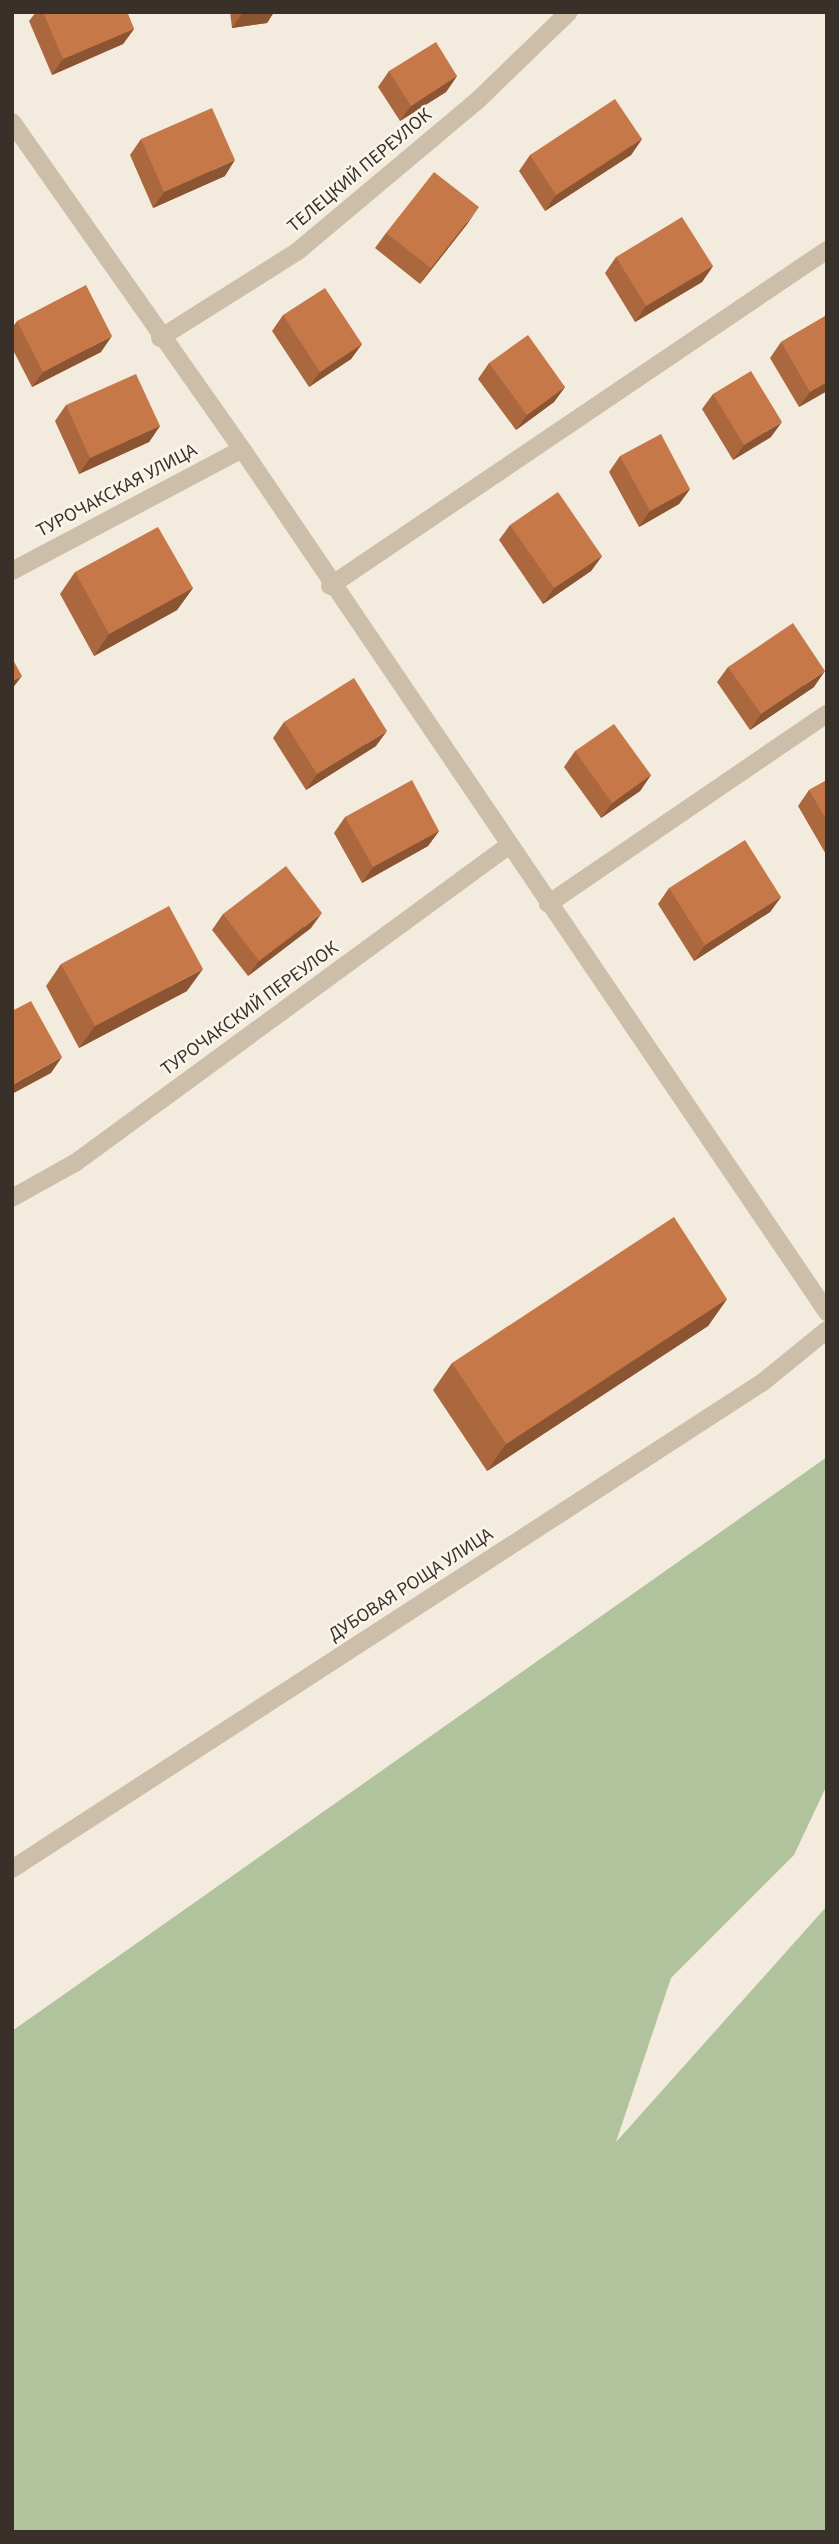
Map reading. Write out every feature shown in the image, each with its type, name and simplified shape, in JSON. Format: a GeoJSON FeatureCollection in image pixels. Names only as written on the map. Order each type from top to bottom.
{"type":"FeatureCollection","features":[{"type":"Feature","properties":{"kind":"street","name":"ТЕЛЕЦКИЙ ПЕРЕУЛОК"},"geometry":{"type":"LineString","coordinates":[[160,338],[298,251],[477,102],[569,12]]}},
{"type":"Feature","properties":{"kind":"street"},"geometry":{"type":"LineString","coordinates":[[12,122],[160,338],[242,449],[330,586],[827,1312]]}},
{"type":"Feature","properties":{"kind":"street"},"geometry":{"type":"LineString","coordinates":[[330,586],[827,250]]}},
{"type":"Feature","properties":{"kind":"street","name":"ТУРОЧАКСКАЯ УЛИЦА"},"geometry":{"type":"LineString","coordinates":[[12,571],[242,449]]}},
{"type":"Feature","properties":{"kind":"street"},"geometry":{"type":"LineString","coordinates":[[548,904],[827,714]]}},
{"type":"Feature","properties":{"kind":"street","name":"ТУРОЧАКСКИЙ ПЕРЕУЛОК"},"geometry":{"type":"LineString","coordinates":[[12,1198],[75,1163],[508,846]]}},
{"type":"Feature","properties":{"kind":"street","name":"ДУБОВАЯ РОЩА УЛИЦА"},"geometry":{"type":"LineString","coordinates":[[12,1869],[763,1382],[827,1330]]}},
{"type":"Feature","properties":{"kind":"green space"},"geometry":{"type":"Polygon","coordinates":[[[827,1457],[827,1785],[794,1855],[671,1978],[616,2142],[827,1906],[827,2532],[12,2532],[12,2031],[827,1457]]]}},
{"type":"Feature","properties":{"kind":"building"},"geometry":{"type":"Polygon","coordinates":[[[43,12],[127,12],[134,29],[63,59],[43,12]]]}},
{"type":"Feature","properties":{"kind":"building"},"geometry":{"type":"Polygon","coordinates":[[[436,42],[457,76],[411,106],[389,71],[436,42]]]}},
{"type":"Feature","properties":{"kind":"building"},"geometry":{"type":"Polygon","coordinates":[[[615,99],[642,139],[556,195],[530,155],[615,99]]]}},
{"type":"Feature","properties":{"kind":"building"},"geometry":{"type":"Polygon","coordinates":[[[212,108],[235,160],[164,192],[141,139],[212,108]]]}},
{"type":"Feature","properties":{"kind":"building"},"geometry":{"type":"Polygon","coordinates":[[[434,172],[479,207],[431,268],[386,233],[434,172]]]}},
{"type":"Feature","properties":{"kind":"building"},"geometry":{"type":"Polygon","coordinates":[[[682,217],[713,266],[646,306],[616,257],[682,217]]]}},
{"type":"Feature","properties":{"kind":"building"},"geometry":{"type":"Polygon","coordinates":[[[86,285],[112,336],[43,372],[17,321],[86,285]]]}},
{"type":"Feature","properties":{"kind":"building"},"geometry":{"type":"Polygon","coordinates":[[[325,288],[362,344],[320,372],[283,315],[325,288]]]}},
{"type":"Feature","properties":{"kind":"building"},"geometry":{"type":"Polygon","coordinates":[[[827,315],[827,382],[810,392],[781,342],[827,315]]]}},
{"type":"Feature","properties":{"kind":"building"},"geometry":{"type":"Polygon","coordinates":[[[528,335],[565,387],[527,415],[489,363],[528,335]]]}},
{"type":"Feature","properties":{"kind":"building"},"geometry":{"type":"Polygon","coordinates":[[[751,371],[782,422],[744,445],[713,394],[751,371]]]}},
{"type":"Feature","properties":{"kind":"building"},"geometry":{"type":"Polygon","coordinates":[[[136,374],[160,426],[90,458],[66,405],[136,374]]]}},
{"type":"Feature","properties":{"kind":"building"},"geometry":{"type":"Polygon","coordinates":[[[661,434],[690,489],[650,511],[620,456],[661,434]]]}},
{"type":"Feature","properties":{"kind":"building"},"geometry":{"type":"Polygon","coordinates":[[[558,492],[602,556],[554,588],[510,525],[558,492]]]}},
{"type":"Feature","properties":{"kind":"building"},"geometry":{"type":"Polygon","coordinates":[[[158,527],[193,588],[109,634],[75,572],[158,527]]]}},
{"type":"Feature","properties":{"kind":"building"},"geometry":{"type":"Polygon","coordinates":[[[793,623],[825,671],[761,714],[728,667],[793,623]]]}},
{"type":"Feature","properties":{"kind":"building"},"geometry":{"type":"Polygon","coordinates":[[[12,658],[22,676],[12,681],[12,658]]]}},
{"type":"Feature","properties":{"kind":"building"},"geometry":{"type":"Polygon","coordinates":[[[354,678],[387,731],[317,774],[284,722],[354,678]]]}},
{"type":"Feature","properties":{"kind":"building"},"geometry":{"type":"Polygon","coordinates":[[[614,724],[651,775],[612,803],[575,751],[614,724]]]}},
{"type":"Feature","properties":{"kind":"building"},"geometry":{"type":"Polygon","coordinates":[[[412,780],[439,831],[373,867],[345,817],[412,780]]]}},
{"type":"Feature","properties":{"kind":"building"},"geometry":{"type":"Polygon","coordinates":[[[827,780],[827,821],[809,790],[827,780]]]}},
{"type":"Feature","properties":{"kind":"building"},"geometry":{"type":"Polygon","coordinates":[[[745,840],[781,897],[705,945],[669,888],[745,840]]]}},
{"type":"Feature","properties":{"kind":"building"},"geometry":{"type":"Polygon","coordinates":[[[286,866],[322,913],[259,961],[223,914],[286,866]]]}},
{"type":"Feature","properties":{"kind":"building"},"geometry":{"type":"Polygon","coordinates":[[[169,906],[203,969],[95,1026],[61,964],[169,906]]]}},
{"type":"Feature","properties":{"kind":"building"},"geometry":{"type":"Polygon","coordinates":[[[31,1001],[62,1057],[12,1085],[12,1011],[31,1001]]]}},
{"type":"Feature","properties":{"kind":"building"},"geometry":{"type":"Polygon","coordinates":[[[674,1217],[727,1299],[506,1444],[452,1363],[674,1217]]]}}]}
